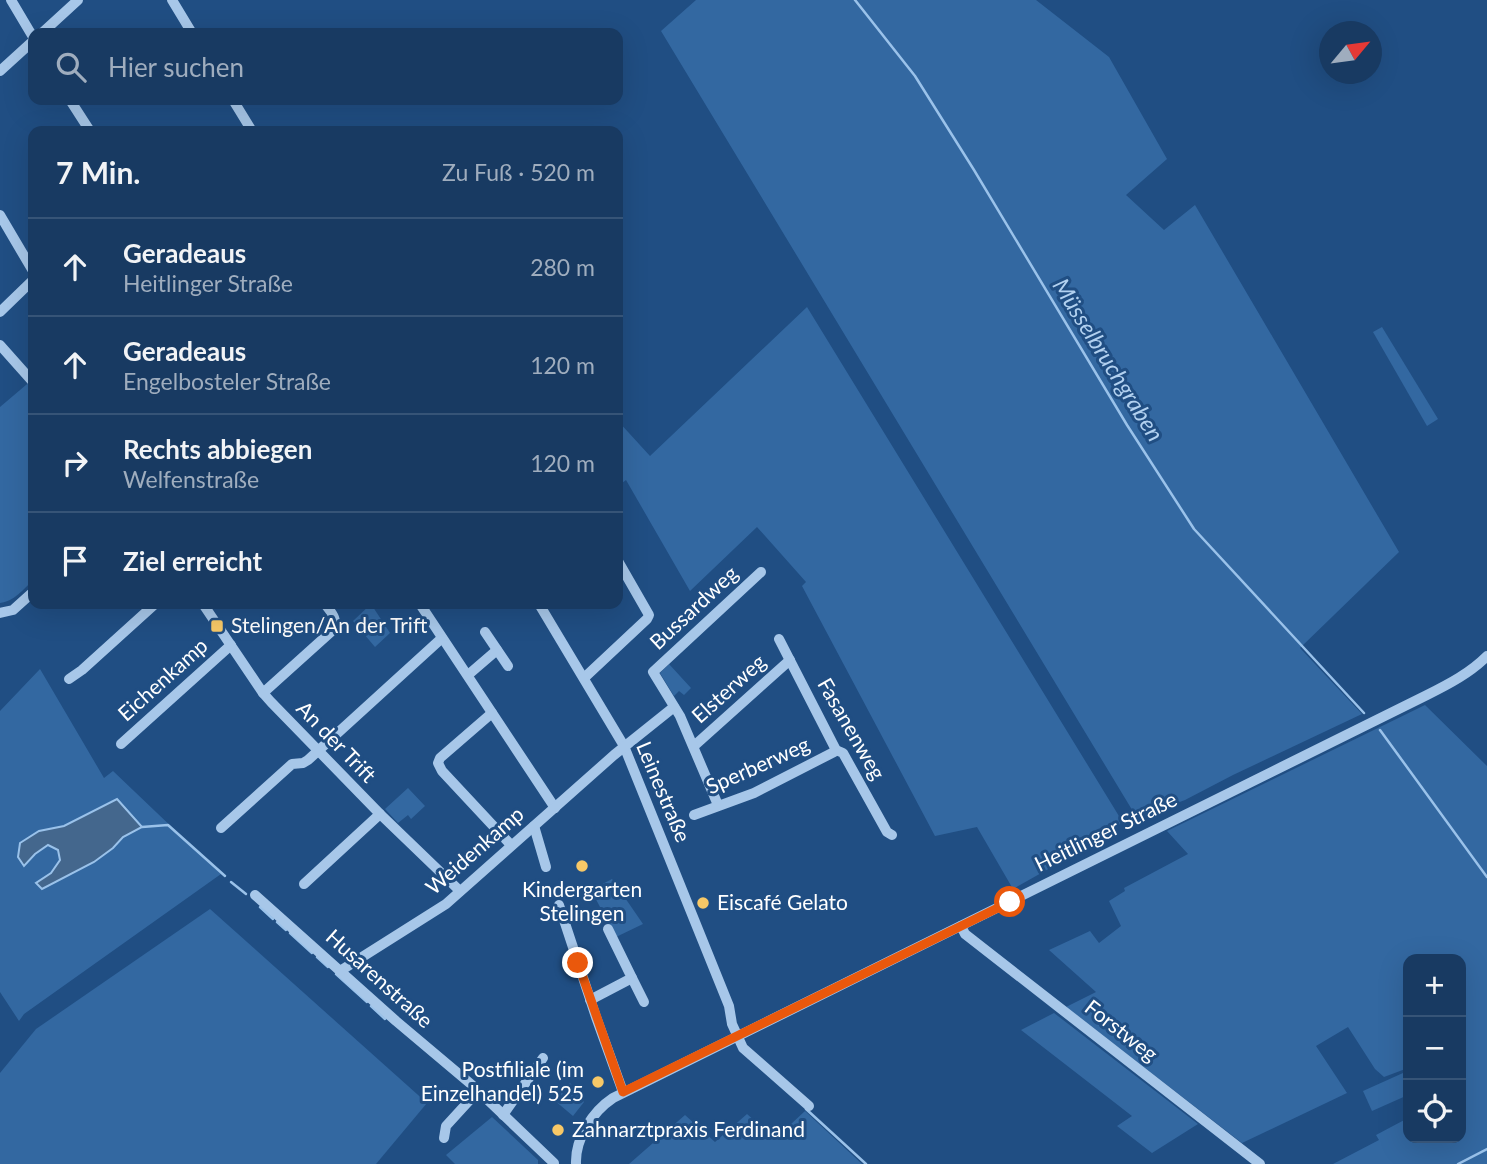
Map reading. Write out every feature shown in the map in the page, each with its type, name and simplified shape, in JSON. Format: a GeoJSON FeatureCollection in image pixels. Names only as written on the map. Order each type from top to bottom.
{"type":"FeatureCollection","features":[{"type":"Feature","properties":{"kind":"street"},"geometry":{"type":"LineString","coordinates":[[11,0],[28,30]]}},
{"type":"Feature","properties":{"kind":"street"},"geometry":{"type":"LineString","coordinates":[[47,28],[78,0]]}},
{"type":"Feature","properties":{"kind":"street"},"geometry":{"type":"LineString","coordinates":[[172,0],[189,28]]}},
{"type":"Feature","properties":{"kind":"street"},"geometry":{"type":"LineString","coordinates":[[0,71],[28,44]]}},
{"type":"Feature","properties":{"kind":"street"},"geometry":{"type":"LineString","coordinates":[[74,105],[87,126]]}},
{"type":"Feature","properties":{"kind":"street"},"geometry":{"type":"LineString","coordinates":[[236,105],[249,126]]}},
{"type":"Feature","properties":{"kind":"street"},"geometry":{"type":"LineString","coordinates":[[0,215],[28,263]]}},
{"type":"Feature","properties":{"kind":"street"},"geometry":{"type":"LineString","coordinates":[[0,312],[28,286]]}},
{"type":"Feature","properties":{"kind":"street"},"geometry":{"type":"LineString","coordinates":[[0,345],[28,376]]}},
{"type":"Feature","properties":{"kind":"street"},"geometry":{"type":"LineString","coordinates":[[584,678],[649,615],[623,570]]}},
{"type":"Feature","properties":{"kind":"street","name":"Bussardweg"},"geometry":{"type":"LineString","coordinates":[[674,707],[653,672],[761,572]]}},
{"type":"Feature","properties":{"kind":"street"},"geometry":{"type":"LineString","coordinates":[[0,613],[13,610],[28,596]]}},
{"type":"Feature","properties":{"kind":"street"},"geometry":{"type":"LineString","coordinates":[[69,679],[149,609]]}},
{"type":"Feature","properties":{"kind":"street","name":"An der Trift"},"geometry":{"type":"LineString","coordinates":[[206,609],[263,693],[380,814],[460,891]]}},
{"type":"Feature","properties":{"kind":"street"},"geometry":{"type":"LineString","coordinates":[[263,693],[333,630],[335,620],[328,609]]}},
{"type":"Feature","properties":{"kind":"street"},"geometry":{"type":"LineString","coordinates":[[423,609],[555,808]]}},
{"type":"Feature","properties":{"kind":"street","name":"Leinestraße"},"geometry":{"type":"LineString","coordinates":[[541,609],[624,746],[729,1006],[733,1024],[741,1034]]}},
{"type":"Feature","properties":{"kind":"street"},"geometry":{"type":"LineString","coordinates":[[485,632],[508,667]]}},
{"type":"Feature","properties":{"kind":"street"},"geometry":{"type":"LineString","coordinates":[[221,828],[292,764],[303,763],[318,751],[442,638]]}},
{"type":"Feature","properties":{"kind":"street","name":"Fasanenweg"},"geometry":{"type":"LineString","coordinates":[[779,639],[836,750],[843,753],[887,831],[892,835]]}},
{"type":"Feature","properties":{"kind":"street","name":"Eichenkamp"},"geometry":{"type":"LineString","coordinates":[[121,744],[231,645]]}},
{"type":"Feature","properties":{"kind":"street"},"geometry":{"type":"LineString","coordinates":[[468,675],[497,650]]}},
{"type":"Feature","properties":{"kind":"street","name":"Heitlinger Straße"},"geometry":{"type":"LineString","coordinates":[[576,1162],[579,1141],[590,1122],[607,1101],[623,1092],[1458,679],[1487,656]]}},
{"type":"Feature","properties":{"kind":"street","name":"Elsterweg"},"geometry":{"type":"LineString","coordinates":[[694,746],[790,660]]}},
{"type":"Feature","properties":{"kind":"street"},"geometry":{"type":"LineString","coordinates":[[674,707],[694,746],[718,806]]}},
{"type":"Feature","properties":{"kind":"street","name":"Weidenkamp"},"geometry":{"type":"LineString","coordinates":[[340,971],[446,904],[624,746],[674,707]]}},
{"type":"Feature","properties":{"kind":"street"},"geometry":{"type":"LineString","coordinates":[[492,713],[440,758],[438,763],[442,771],[510,845]]}},
{"type":"Feature","properties":{"kind":"street","name":"Sperberweg"},"geometry":{"type":"LineString","coordinates":[[694,815],[754,793],[836,750]]}},
{"type":"Feature","properties":{"kind":"street"},"geometry":{"type":"LineString","coordinates":[[304,884],[380,814]]}},
{"type":"Feature","properties":{"kind":"street"},"geometry":{"type":"LineString","coordinates":[[534,825],[546,867]]}},
{"type":"Feature","properties":{"kind":"street","name":"Husarenstraße"},"geometry":{"type":"LineString","coordinates":[[256,895],[478,1091],[554,1163]]}},
{"type":"Feature","properties":{"kind":"street"},"geometry":{"type":"LineString","coordinates":[[559,905],[623,1092]]}},
{"type":"Feature","properties":{"kind":"street","name":"Forstweg"},"geometry":{"type":"LineString","coordinates":[[961,926],[965,933],[1260,1164]]}},
{"type":"Feature","properties":{"kind":"street"},"geometry":{"type":"LineString","coordinates":[[608,929],[643,1002]]}},
{"type":"Feature","properties":{"kind":"street"},"geometry":{"type":"LineString","coordinates":[[590,1000],[632,978]]}},
{"type":"Feature","properties":{"kind":"street"},"geometry":{"type":"LineString","coordinates":[[741,1034],[743,1048],[808,1106]]}},
{"type":"Feature","properties":{"kind":"street"},"geometry":{"type":"LineString","coordinates":[[503,1115],[543,1058]]}},
{"type":"Feature","properties":{"kind":"street"},"geometry":{"type":"LineString","coordinates":[[444,1138],[446,1126],[478,1091]]}},
{"type":"Feature","properties":{"kind":"street"},"geometry":{"type":"LineString","coordinates":[[554,1163],[576,1162]]}},
{"type":"Feature","properties":{"kind":"shaded area"},"geometry":{"type":"Polygon","coordinates":[[[696,0],[1036,0],[1109,57],[1167,159],[1126,195],[1164,230],[1195,205],[1399,552],[1300,648],[1362,714],[1185,800],[1137,818],[661,31],[696,0]]]}},
{"type":"Feature","properties":{"kind":"shaded area"},"geometry":{"type":"Polygon","coordinates":[[[807,307],[1122,821],[1114,832],[1013,889],[977,827],[935,836],[802,586],[806,582],[757,527],[690,591],[626,480],[623,482],[623,426],[650,456],[807,307]]]}},
{"type":"Feature","properties":{"kind":"shaded area"},"geometry":{"type":"Polygon","coordinates":[[[1382,327],[1438,419],[1427,426],[1373,332],[1382,327]]]}},
{"type":"Feature","properties":{"kind":"shaded area"},"geometry":{"type":"Polygon","coordinates":[[[28,383],[28,585],[14,598],[0,603],[0,407],[28,383]]]}},
{"type":"Feature","properties":{"kind":"shaded area"},"geometry":{"type":"Polygon","coordinates":[[[366,609],[374,609],[390,633],[375,647],[353,621],[366,609]]]}},
{"type":"Feature","properties":{"kind":"shaded area"},"geometry":{"type":"Polygon","coordinates":[[[669,664],[691,688],[684,695],[679,691],[674,696],[660,673],[669,664]]]}},
{"type":"Feature","properties":{"kind":"shaded area"},"geometry":{"type":"Polygon","coordinates":[[[40,669],[104,778],[113,771],[221,874],[24,1014],[19,1021],[0,992],[0,711],[40,669]],[[117,799],[64,826],[39,831],[24,866],[48,845],[58,849],[60,860],[51,873],[36,883],[113,848],[123,837],[141,828],[117,799]]]}},
{"type":"Feature","properties":{"kind":"shaded area"},"geometry":{"type":"Polygon","coordinates":[[[1425,705],[1487,766],[1487,1164],[1333,1164],[1379,1140],[1376,1135],[1403,1121],[1403,1143],[1466,1143],[1466,954],[1403,954],[1403,1070],[1384,1077],[1375,1069],[1348,1027],[1316,1046],[1347,1093],[1242,1143],[1066,1007],[1096,992],[1049,950],[1090,931],[1099,943],[1121,926],[1109,901],[1125,891],[1124,888],[1188,854],[1167,831],[1425,705]]]}},
{"type":"Feature","properties":{"kind":"shaded area"},"geometry":{"type":"Polygon","coordinates":[[[408,788],[425,806],[411,819],[408,815],[398,823],[385,809],[408,788]]]}},
{"type":"Feature","properties":{"kind":"shaded area"},"geometry":{"type":"Polygon","coordinates":[[[117,799],[142,827],[123,837],[94,862],[42,889],[36,883],[51,873],[60,860],[58,850],[48,845],[24,866],[18,857],[20,843],[39,831],[64,826],[117,799]]]}},
{"type":"Feature","properties":{"kind":"shaded area"},"geometry":{"type":"Polygon","coordinates":[[[612,879],[643,924],[616,937],[591,890],[612,879]]]}},
{"type":"Feature","properties":{"kind":"shaded area"},"geometry":{"type":"Polygon","coordinates":[[[210,909],[427,1103],[376,1164],[0,1164],[0,1073],[36,1029],[210,909]]]}},
{"type":"Feature","properties":{"kind":"shaded area"},"geometry":{"type":"Polygon","coordinates":[[[1054,1013],[1198,1124],[1152,1153],[1117,1126],[1132,1116],[1021,1030],[1054,1013]]]}},
{"type":"Feature","properties":{"kind":"shaded area"},"geometry":{"type":"Polygon","coordinates":[[[1403,1073],[1403,1097],[1372,1111],[1363,1091],[1403,1073]]]}},
{"type":"Feature","properties":{"kind":"shaded area"},"geometry":{"type":"Polygon","coordinates":[[[570,1083],[584,1102],[573,1116],[554,1100],[570,1083]]]}},
{"type":"Feature","properties":{"kind":"shaded area"},"geometry":{"type":"Polygon","coordinates":[[[805,1111],[862,1164],[629,1164],[685,1115],[715,1142],[747,1114],[775,1139],[805,1111]]]}},
{"type":"Feature","properties":{"kind":"shaded area"},"geometry":{"type":"Polygon","coordinates":[[[492,1117],[538,1160],[538,1164],[455,1164],[446,1155],[492,1117]]]}},
{"type":"Feature","properties":{"kind":"waterway","name":"Müsselbruchgraben"},"geometry":{"type":"LineString","coordinates":[[855,0],[915,76],[1127,425],[1194,529],[1364,713]]}},
{"type":"Feature","properties":{"kind":"waterway","name":"Müsselbruchgraben"},"geometry":{"type":"LineString","coordinates":[[1380,730],[1487,877]]}},
{"type":"Feature","properties":{"kind":"waterway"},"geometry":{"type":"LineString","coordinates":[[142,827],[168,825],[225,876]]}},
{"type":"Feature","properties":{"kind":"waterway"},"geometry":{"type":"LineString","coordinates":[[231,882],[246,894]]}},
{"type":"Feature","properties":{"kind":"waterway"},"geometry":{"type":"LineString","coordinates":[[260,907],[273,919]]}},
{"type":"Feature","properties":{"kind":"waterway"},"geometry":{"type":"LineString","coordinates":[[277,922],[286,930]]}},
{"type":"Feature","properties":{"kind":"waterway"},"geometry":{"type":"LineString","coordinates":[[290,933],[312,953]]}},
{"type":"Feature","properties":{"kind":"waterway"},"geometry":{"type":"LineString","coordinates":[[317,957],[328,967]]}},
{"type":"Feature","properties":{"kind":"waterway"},"geometry":{"type":"LineString","coordinates":[[336,974],[367,1002]]}},
{"type":"Feature","properties":{"kind":"waterway"},"geometry":{"type":"LineString","coordinates":[[371,1006],[385,1019]]}},
{"type":"Feature","properties":{"kind":"waterway"},"geometry":{"type":"LineString","coordinates":[[806,1109],[866,1164]]}},
{"type":"Feature","properties":{"kind":"waterway"},"geometry":{"type":"LineString","coordinates":[[1458,1164],[1487,1149]]}},
{"type":"Feature","properties":{"kind":"place","name":"Stelingen/An der Trift"},"geometry":{"type":"Point","coordinates":[217,626]}},
{"type":"Feature","properties":{"kind":"place","name":"Kindergarten Stelingen"},"geometry":{"type":"Point","coordinates":[582,866]}},
{"type":"Feature","properties":{"kind":"place","name":"Eiscafé Gelato"},"geometry":{"type":"Point","coordinates":[703,903]}},
{"type":"Feature","properties":{"kind":"place","name":"Postfiliale (im Einzelhandel) 525"},"geometry":{"type":"Point","coordinates":[598,1082]}},
{"type":"Feature","properties":{"kind":"place","name":"Zahnarztpraxis Ferdinand"},"geometry":{"type":"Point","coordinates":[558,1130]}},
{"type":"Feature","properties":{"kind":"route"},"geometry":{"type":"LineString","coordinates":[[578,963],[623,1092],[1010,902]]}}]}
